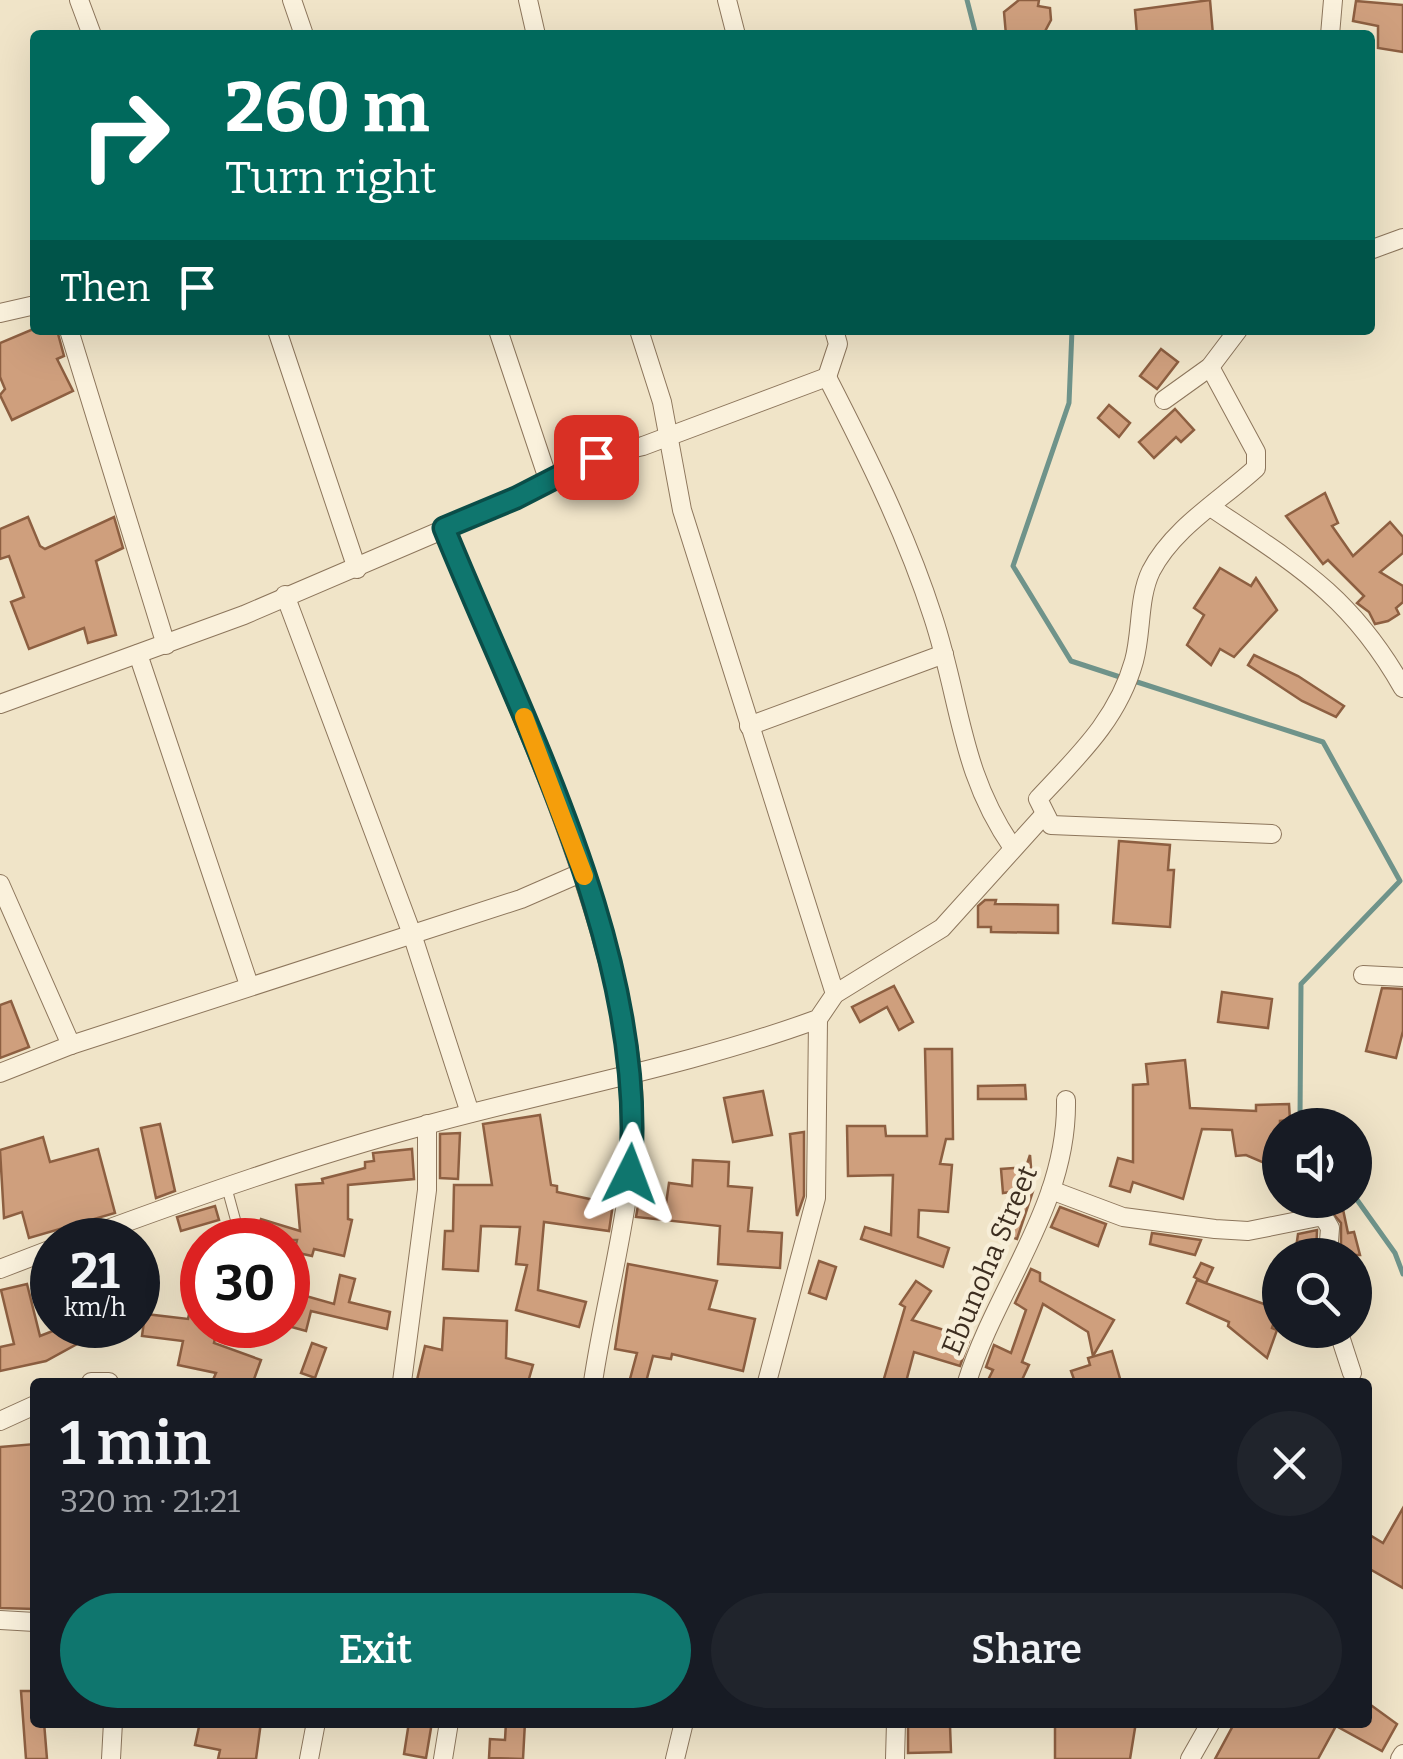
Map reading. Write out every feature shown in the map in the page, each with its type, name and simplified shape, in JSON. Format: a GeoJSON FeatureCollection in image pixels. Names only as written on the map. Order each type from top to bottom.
{"type":"FeatureCollection","features":[{"type":"Feature","properties":{"kind":"street"},"geometry":{"type":"LineString","coordinates":[[79,0],[90,30]]}},
{"type":"Feature","properties":{"kind":"street"},"geometry":{"type":"LineString","coordinates":[[292,0],[302,30]]}},
{"type":"Feature","properties":{"kind":"street"},"geometry":{"type":"LineString","coordinates":[[528,0],[535,30]]}},
{"type":"Feature","properties":{"kind":"street"},"geometry":{"type":"LineString","coordinates":[[727,0],[735,30]]}},
{"type":"Feature","properties":{"kind":"street"},"geometry":{"type":"LineString","coordinates":[[1330,30],[1333,0]]}},
{"type":"Feature","properties":{"kind":"street"},"geometry":{"type":"LineString","coordinates":[[1375,248],[1403,238]]}},
{"type":"Feature","properties":{"kind":"street"},"geometry":{"type":"LineString","coordinates":[[0,313],[30,306]]}},
{"type":"Feature","properties":{"kind":"street"},"geometry":{"type":"LineString","coordinates":[[70,335],[166,645]]}},
{"type":"Feature","properties":{"kind":"street"},"geometry":{"type":"LineString","coordinates":[[280,335],[357,568]]}},
{"type":"Feature","properties":{"kind":"street"},"geometry":{"type":"LineString","coordinates":[[500,335],[548,478]]}},
{"type":"Feature","properties":{"kind":"street"},"geometry":{"type":"LineString","coordinates":[[641,335],[662,402],[682,510],[835,994]]}},
{"type":"Feature","properties":{"kind":"street"},"geometry":{"type":"LineString","coordinates":[[835,335],[838,344],[827,377],[886,495],[944,654],[979,794],[1013,848]]}},
{"type":"Feature","properties":{"kind":"street"},"geometry":{"type":"LineString","coordinates":[[1164,400],[1210,367],[1234,335]]}},
{"type":"Feature","properties":{"kind":"street"},"geometry":{"type":"LineString","coordinates":[[1210,367],[1257,461],[1256,468],[1165,548],[1144,589],[1134,661],[1120,702],[1091,743],[1038,799],[1050,825],[1272,834]]}},
{"type":"Feature","properties":{"kind":"street"},"geometry":{"type":"LineString","coordinates":[[0,704],[166,645],[357,568],[516,498],[548,478],[596,457],[827,377]]}},
{"type":"Feature","properties":{"kind":"street"},"geometry":{"type":"LineString","coordinates":[[1212,508],[1342,602],[1364,624],[1403,688]]}},
{"type":"Feature","properties":{"kind":"street"},"geometry":{"type":"LineString","coordinates":[[444,528],[520,705],[583,872],[632,1074],[627,1203],[594,1378]]}},
{"type":"Feature","properties":{"kind":"street"},"geometry":{"type":"LineString","coordinates":[[285,596],[412,934],[470,1113]]}},
{"type":"Feature","properties":{"kind":"street"},"geometry":{"type":"LineString","coordinates":[[138,654],[250,986]]}},
{"type":"Feature","properties":{"kind":"street"},"geometry":{"type":"LineString","coordinates":[[749,726],[944,654]]}},
{"type":"Feature","properties":{"kind":"street"},"geometry":{"type":"LineString","coordinates":[[768,1378],[816,1198],[818,1019],[835,994],[942,928],[1044,815]]}},
{"type":"Feature","properties":{"kind":"street"},"geometry":{"type":"LineString","coordinates":[[0,1073],[71,1045],[522,899],[583,872]]}},
{"type":"Feature","properties":{"kind":"street"},"geometry":{"type":"LineString","coordinates":[[0,884],[71,1045]]}},
{"type":"Feature","properties":{"kind":"street"},"geometry":{"type":"LineString","coordinates":[[1363,975],[1403,978]]}},
{"type":"Feature","properties":{"kind":"street"},"geometry":{"type":"LineString","coordinates":[[137,1218],[226,1185],[427,1124],[632,1074],[818,1019]]}},
{"type":"Feature","properties":{"kind":"street","name":"Ebunoha Street"},"geometry":{"type":"LineString","coordinates":[[969,1378],[1028,1252],[1051,1190],[1067,1141],[1066,1100]]}},
{"type":"Feature","properties":{"kind":"street"},"geometry":{"type":"LineString","coordinates":[[403,1378],[427,1190],[427,1124]]}},
{"type":"Feature","properties":{"kind":"street"},"geometry":{"type":"LineString","coordinates":[[1051,1190],[1123,1217],[1214,1229],[1248,1231],[1323,1216],[1330,1228],[1329,1238]]}},
{"type":"Feature","properties":{"kind":"street"},"geometry":{"type":"LineString","coordinates":[[0,1268],[30,1257]]}},
{"type":"Feature","properties":{"kind":"street"},"geometry":{"type":"LineString","coordinates":[[1344,1348],[1352,1373]]}},
{"type":"Feature","properties":{"kind":"street"},"geometry":{"type":"LineString","coordinates":[[0,1421],[30,1407]]}},
{"type":"Feature","properties":{"kind":"street"},"geometry":{"type":"LineString","coordinates":[[0,1620],[30,1622]]}},
{"type":"Feature","properties":{"kind":"street"},"geometry":{"type":"LineString","coordinates":[[111,1759],[114,1728]]}},
{"type":"Feature","properties":{"kind":"street"},"geometry":{"type":"LineString","coordinates":[[309,1759],[315,1728]]}},
{"type":"Feature","properties":{"kind":"street"},"geometry":{"type":"LineString","coordinates":[[444,1759],[448,1728]]}},
{"type":"Feature","properties":{"kind":"street"},"geometry":{"type":"LineString","coordinates":[[675,1759],[683,1728]]}},
{"type":"Feature","properties":{"kind":"street"},"geometry":{"type":"LineString","coordinates":[[895,1759],[896,1728]]}},
{"type":"Feature","properties":{"kind":"street"},"geometry":{"type":"LineString","coordinates":[[1190,1759],[1208,1728]]}},
{"type":"Feature","properties":{"kind":"lane"},"geometry":{"type":"LineString","coordinates":[[226,1185],[235,1218]]}},
{"type":"Feature","properties":{"kind":"building"},"geometry":{"type":"Polygon","coordinates":[[[1019,0],[1039,0],[1038,6],[1050,8],[1051,20],[1046,30],[1006,30],[1004,12],[1019,0]]]}},
{"type":"Feature","properties":{"kind":"building"},"geometry":{"type":"Polygon","coordinates":[[[1210,0],[1213,30],[1137,30],[1135,10],[1210,0]]]}},
{"type":"Feature","properties":{"kind":"building"},"geometry":{"type":"Polygon","coordinates":[[[1356,1],[1403,5],[1403,52],[1378,48],[1378,26],[1353,21],[1356,1]]]}},
{"type":"Feature","properties":{"kind":"building"},"geometry":{"type":"Polygon","coordinates":[[[30,330],[30,335],[58,335],[64,356],[57,359],[73,391],[12,420],[0,395],[5,389],[0,377],[0,343],[30,330]]]}},
{"type":"Feature","properties":{"kind":"building"},"geometry":{"type":"Polygon","coordinates":[[[1161,349],[1178,362],[1157,389],[1140,376],[1161,349]]]}},
{"type":"Feature","properties":{"kind":"building"},"geometry":{"type":"Polygon","coordinates":[[[1109,405],[1130,423],[1119,437],[1098,418],[1109,405]]]}},
{"type":"Feature","properties":{"kind":"building"},"geometry":{"type":"Polygon","coordinates":[[[1175,409],[1194,430],[1181,442],[1176,437],[1154,458],[1139,442],[1175,409]]]}},
{"type":"Feature","properties":{"kind":"building"},"geometry":{"type":"Polygon","coordinates":[[[1325,493],[1338,523],[1332,526],[1353,556],[1390,522],[1403,537],[1403,553],[1380,572],[1403,586],[1403,602],[1396,608],[1399,614],[1388,621],[1375,624],[1369,612],[1357,603],[1364,596],[1328,560],[1323,564],[1286,516],[1325,493]]]}},
{"type":"Feature","properties":{"kind":"building"},"geometry":{"type":"Polygon","coordinates":[[[28,517],[40,546],[45,549],[114,517],[123,548],[96,561],[116,635],[88,643],[84,628],[29,649],[11,602],[24,597],[9,556],[0,559],[0,529],[28,517]]]}},
{"type":"Feature","properties":{"kind":"building"},"geometry":{"type":"Polygon","coordinates":[[[1220,568],[1251,586],[1256,578],[1277,610],[1234,657],[1220,649],[1211,665],[1187,645],[1204,615],[1194,608],[1220,568]]]}},
{"type":"Feature","properties":{"kind":"building"},"geometry":{"type":"Polygon","coordinates":[[[1254,655],[1298,676],[1344,706],[1336,717],[1302,701],[1248,665],[1254,655]]]}},
{"type":"Feature","properties":{"kind":"building"},"geometry":{"type":"Polygon","coordinates":[[[1119,841],[1170,845],[1168,870],[1174,870],[1170,927],[1113,923],[1119,841]]]}},
{"type":"Feature","properties":{"kind":"building"},"geometry":{"type":"Polygon","coordinates":[[[985,900],[996,900],[995,904],[1058,905],[1058,933],[991,932],[991,927],[978,927],[978,906],[985,900]]]}},
{"type":"Feature","properties":{"kind":"building"},"geometry":{"type":"Polygon","coordinates":[[[894,986],[913,1022],[899,1030],[887,1007],[860,1022],[852,1007],[894,986]]]}},
{"type":"Feature","properties":{"kind":"building"},"geometry":{"type":"Polygon","coordinates":[[[1382,988],[1403,989],[1403,1031],[1396,1058],[1366,1051],[1382,988]]]}},
{"type":"Feature","properties":{"kind":"building"},"geometry":{"type":"Polygon","coordinates":[[[1222,992],[1272,999],[1268,1028],[1218,1022],[1222,992]]]}},
{"type":"Feature","properties":{"kind":"building"},"geometry":{"type":"Polygon","coordinates":[[[11,1001],[29,1047],[0,1058],[0,1005],[11,1001]]]}},
{"type":"Feature","properties":{"kind":"building"},"geometry":{"type":"Polygon","coordinates":[[[925,1049],[952,1049],[953,1139],[946,1139],[940,1164],[952,1165],[948,1212],[919,1210],[918,1237],[949,1248],[943,1267],[861,1239],[865,1227],[891,1235],[893,1175],[848,1176],[847,1126],[885,1126],[886,1136],[927,1136],[925,1049]]]}},
{"type":"Feature","properties":{"kind":"building"},"geometry":{"type":"Polygon","coordinates":[[[1185,1060],[1190,1108],[1256,1111],[1256,1105],[1289,1104],[1289,1108],[1262,1108],[1262,1162],[1246,1155],[1236,1156],[1232,1130],[1202,1129],[1183,1199],[1133,1182],[1130,1192],[1110,1186],[1118,1158],[1133,1162],[1133,1085],[1148,1084],[1146,1064],[1185,1060]]]}},
{"type":"Feature","properties":{"kind":"building"},"geometry":{"type":"Polygon","coordinates":[[[1025,1085],[1026,1099],[978,1099],[978,1086],[1025,1085]]]}},
{"type":"Feature","properties":{"kind":"building"},"geometry":{"type":"Polygon","coordinates":[[[763,1091],[772,1135],[733,1142],[724,1098],[763,1091]]]}},
{"type":"Feature","properties":{"kind":"building"},"geometry":{"type":"Polygon","coordinates":[[[540,1115],[551,1185],[557,1186],[557,1192],[613,1204],[609,1231],[544,1222],[538,1290],[586,1302],[579,1327],[516,1310],[527,1265],[516,1264],[520,1227],[481,1226],[478,1271],[443,1269],[445,1231],[453,1231],[454,1185],[492,1185],[483,1124],[540,1115]]]}},
{"type":"Feature","properties":{"kind":"building"},"geometry":{"type":"Polygon","coordinates":[[[160,1124],[175,1191],[156,1198],[141,1128],[160,1124]]]}},
{"type":"Feature","properties":{"kind":"building"},"geometry":{"type":"Polygon","coordinates":[[[804,1132],[804,1196],[797,1216],[790,1134],[804,1132]]]}},
{"type":"Feature","properties":{"kind":"building"},"geometry":{"type":"Polygon","coordinates":[[[460,1133],[458,1179],[440,1178],[440,1134],[460,1133]]]}},
{"type":"Feature","properties":{"kind":"building"},"geometry":{"type":"Polygon","coordinates":[[[43,1137],[50,1162],[98,1149],[115,1213],[98,1218],[30,1218],[29,1238],[22,1212],[4,1218],[0,1150],[43,1137]]]}},
{"type":"Feature","properties":{"kind":"building"},"geometry":{"type":"Polygon","coordinates":[[[412,1149],[414,1179],[348,1185],[348,1219],[352,1220],[344,1256],[314,1249],[310,1256],[310,1218],[299,1218],[296,1185],[323,1183],[322,1179],[365,1168],[365,1162],[374,1161],[373,1153],[412,1149]]]}},
{"type":"Feature","properties":{"kind":"building"},"geometry":{"type":"Polygon","coordinates":[[[1030,1155],[1033,1191],[1017,1239],[1004,1235],[1018,1191],[1003,1193],[1001,1169],[1026,1167],[1030,1155]]]}},
{"type":"Feature","properties":{"kind":"building"},"geometry":{"type":"Polygon","coordinates":[[[693,1160],[729,1162],[728,1186],[752,1188],[748,1231],[782,1233],[780,1268],[718,1264],[720,1226],[636,1217],[639,1200],[666,1204],[669,1183],[692,1186],[693,1160]]]}},
{"type":"Feature","properties":{"kind":"building"},"geometry":{"type":"Polygon","coordinates":[[[215,1206],[218,1218],[180,1218],[180,1228],[177,1217],[215,1206]]]}},
{"type":"Feature","properties":{"kind":"building"},"geometry":{"type":"Polygon","coordinates":[[[1060,1207],[1106,1224],[1098,1246],[1051,1227],[1060,1207]]]}},
{"type":"Feature","properties":{"kind":"building"},"geometry":{"type":"Polygon","coordinates":[[[1337,1218],[1345,1218],[1348,1233],[1354,1232],[1356,1238],[1341,1238],[1341,1223],[1337,1218]]]}},
{"type":"Feature","properties":{"kind":"building"},"geometry":{"type":"Polygon","coordinates":[[[1317,1230],[1317,1238],[1297,1238],[1298,1234],[1317,1230]]]}},
{"type":"Feature","properties":{"kind":"building"},"geometry":{"type":"Polygon","coordinates":[[[1152,1233],[1201,1240],[1195,1255],[1150,1244],[1152,1233]]]}},
{"type":"Feature","properties":{"kind":"building"},"geometry":{"type":"Polygon","coordinates":[[[819,1261],[836,1267],[826,1299],[809,1293],[819,1261]]]}},
{"type":"Feature","properties":{"kind":"building"},"geometry":{"type":"Polygon","coordinates":[[[1201,1263],[1213,1268],[1206,1283],[1194,1277],[1201,1263]]]}},
{"type":"Feature","properties":{"kind":"building"},"geometry":{"type":"Polygon","coordinates":[[[628,1264],[717,1281],[709,1309],[755,1319],[743,1371],[672,1354],[671,1359],[653,1356],[647,1378],[630,1378],[637,1353],[615,1349],[628,1264]]]}},
{"type":"Feature","properties":{"kind":"building"},"geometry":{"type":"Polygon","coordinates":[[[1031,1269],[1040,1273],[1040,1281],[1114,1320],[1093,1356],[1088,1332],[1043,1304],[1022,1362],[1029,1365],[1023,1378],[989,1378],[993,1370],[986,1367],[994,1345],[1011,1353],[1026,1310],[1015,1303],[1031,1269]]]}},
{"type":"Feature","properties":{"kind":"building"},"geometry":{"type":"Polygon","coordinates":[[[340,1275],[355,1279],[349,1302],[390,1312],[387,1329],[311,1311],[310,1315],[310,1297],[334,1304],[340,1275]]]}},
{"type":"Feature","properties":{"kind":"building"},"geometry":{"type":"Polygon","coordinates":[[[1197,1280],[1262,1303],[1262,1348],[1271,1348],[1267,1358],[1228,1326],[1229,1322],[1187,1303],[1197,1280]]]}},
{"type":"Feature","properties":{"kind":"building"},"geometry":{"type":"Polygon","coordinates":[[[916,1281],[931,1291],[912,1320],[970,1338],[960,1366],[914,1352],[907,1378],[884,1378],[905,1307],[900,1304],[916,1281]]]}},
{"type":"Feature","properties":{"kind":"building"},"geometry":{"type":"Polygon","coordinates":[[[27,1284],[30,1348],[70,1348],[46,1361],[0,1371],[0,1347],[14,1344],[1,1290],[27,1284]]]}},
{"type":"Feature","properties":{"kind":"building"},"geometry":{"type":"Polygon","coordinates":[[[160,1316],[180,1318],[180,1341],[160,1338],[160,1316]]]}},
{"type":"Feature","properties":{"kind":"building"},"geometry":{"type":"Polygon","coordinates":[[[444,1318],[507,1321],[506,1358],[533,1365],[529,1378],[417,1378],[425,1346],[442,1350],[444,1318]]]}},
{"type":"Feature","properties":{"kind":"building"},"geometry":{"type":"Polygon","coordinates":[[[312,1343],[326,1348],[315,1378],[301,1373],[312,1343]]]}},
{"type":"Feature","properties":{"kind":"building"},"geometry":{"type":"Polygon","coordinates":[[[182,1348],[228,1348],[261,1360],[254,1378],[214,1378],[216,1373],[178,1365],[182,1348]]]}},
{"type":"Feature","properties":{"kind":"building"},"geometry":{"type":"Polygon","coordinates":[[[1112,1351],[1120,1378],[1074,1378],[1071,1371],[1090,1365],[1088,1358],[1112,1351]]]}},
{"type":"Feature","properties":{"kind":"building"},"geometry":{"type":"Polygon","coordinates":[[[30,1444],[30,1609],[0,1608],[0,1447],[30,1444]]]}},
{"type":"Feature","properties":{"kind":"building"},"geometry":{"type":"Polygon","coordinates":[[[1403,1508],[1403,1588],[1372,1570],[1372,1536],[1383,1543],[1403,1508]]]}},
{"type":"Feature","properties":{"kind":"building"},"geometry":{"type":"Polygon","coordinates":[[[21,1691],[30,1691],[30,1728],[44,1728],[47,1759],[26,1759],[21,1691]]]}},
{"type":"Feature","properties":{"kind":"building"},"geometry":{"type":"Polygon","coordinates":[[[1372,1706],[1397,1724],[1382,1751],[1340,1728],[1372,1728],[1372,1706]]]}},
{"type":"Feature","properties":{"kind":"building"},"geometry":{"type":"Polygon","coordinates":[[[199,1728],[260,1728],[256,1759],[218,1759],[220,1750],[195,1745],[199,1728]]]}},
{"type":"Feature","properties":{"kind":"building"},"geometry":{"type":"Polygon","coordinates":[[[408,1728],[431,1728],[426,1758],[404,1754],[408,1728]]]}},
{"type":"Feature","properties":{"kind":"building"},"geometry":{"type":"Polygon","coordinates":[[[506,1728],[525,1728],[523,1759],[489,1758],[490,1739],[505,1740],[506,1728]]]}},
{"type":"Feature","properties":{"kind":"building"},"geometry":{"type":"Polygon","coordinates":[[[908,1728],[950,1728],[951,1752],[908,1753],[908,1728]]]}},
{"type":"Feature","properties":{"kind":"building"},"geometry":{"type":"Polygon","coordinates":[[[1055,1728],[1135,1728],[1130,1759],[1055,1759],[1055,1728]]]}},
{"type":"Feature","properties":{"kind":"building"},"geometry":{"type":"Polygon","coordinates":[[[1232,1728],[1335,1728],[1318,1759],[1215,1759],[1232,1728]]]}},
{"type":"Feature","properties":{"kind":"waterway"},"geometry":{"type":"LineString","coordinates":[[967,0],[975,30]]}},
{"type":"Feature","properties":{"kind":"waterway"},"geometry":{"type":"LineString","coordinates":[[1072,335],[1069,403],[1013,566],[1071,661],[1123,678]]}},
{"type":"Feature","properties":{"kind":"waterway"},"geometry":{"type":"LineString","coordinates":[[1134,681],[1323,742],[1400,881],[1301,984],[1300,1108]]}},
{"type":"Feature","properties":{"kind":"waterway"},"geometry":{"type":"LineString","coordinates":[[1370,1218],[1395,1253],[1403,1274]]}},
{"type":"Feature","properties":{"kind":"slow traffic"},"geometry":{"type":"LineString","coordinates":[[524,717],[584,876]]}},
{"type":"Feature","properties":{"kind":"route"},"geometry":{"type":"LineString","coordinates":[[596,457],[548,478],[516,498],[444,528],[514,690],[583,872],[625,1028],[632,1074],[630,1174]]}}]}
